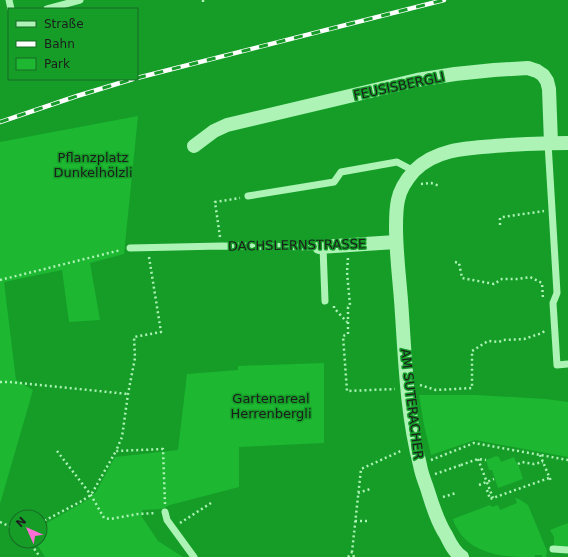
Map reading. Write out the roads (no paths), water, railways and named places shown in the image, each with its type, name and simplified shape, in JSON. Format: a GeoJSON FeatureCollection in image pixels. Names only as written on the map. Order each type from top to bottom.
{"type":"FeatureCollection","features":[{"type":"Feature","properties":{"kind":"street","name":"FEUSISBERGLI"},"geometry":{"type":"LineString","coordinates":[[194,146],[214,131],[226,125],[417,80],[456,74],[528,68],[537,71],[547,81],[549,89],[550,143]]}},
{"type":"Feature","properties":{"kind":"street"},"geometry":{"type":"LineString","coordinates":[[396,242],[396,215],[401,189],[414,171],[428,160],[441,154],[469,148],[568,143]]}},
{"type":"Feature","properties":{"kind":"street","name":"DACHSLERNSTRASSE"},"geometry":{"type":"LineString","coordinates":[[321,247],[396,242]]}},
{"type":"Feature","properties":{"kind":"street","name":"AM SUTERACHER"},"geometry":{"type":"LineString","coordinates":[[396,242],[408,386],[412,423],[420,465],[441,528],[454,549],[462,557]]}},
{"type":"Feature","properties":{"kind":"lane"},"geometry":{"type":"LineString","coordinates":[[52,8],[80,0]]}},
{"type":"Feature","properties":{"kind":"lane"},"geometry":{"type":"LineString","coordinates":[[550,143],[557,293],[553,303],[557,364],[568,364]]}},
{"type":"Feature","properties":{"kind":"lane"},"geometry":{"type":"LineString","coordinates":[[248,196],[334,182],[341,172],[397,162],[414,171]]}},
{"type":"Feature","properties":{"kind":"lane","name":"DACHSLERNSTRASSE"},"geometry":{"type":"LineString","coordinates":[[130,248],[222,246],[321,247]]}},
{"type":"Feature","properties":{"kind":"lane"},"geometry":{"type":"LineString","coordinates":[[321,247],[325,299]]}},
{"type":"Feature","properties":{"kind":"lane"},"geometry":{"type":"LineString","coordinates":[[166,512],[167,520],[194,557]]}},
{"type":"Feature","properties":{"kind":"lane"},"geometry":{"type":"LineString","coordinates":[[554,549],[568,550]]}},
{"type":"Feature","properties":{"kind":"railway"},"geometry":{"type":"LineString","coordinates":[[138,78],[444,0]]}},
{"type":"Feature","properties":{"kind":"railway"},"geometry":{"type":"LineString","coordinates":[[0,122],[130,80]]}},
{"type":"Feature","properties":{"kind":"park label","name":"Pflanzplatz Dunkelhölzli"},"geometry":{"type":"Point","coordinates":[93,164]}},
{"type":"Feature","properties":{"kind":"park label","name":"Gartenareal Herrenbergli"},"geometry":{"type":"Point","coordinates":[271,406]}}]}
